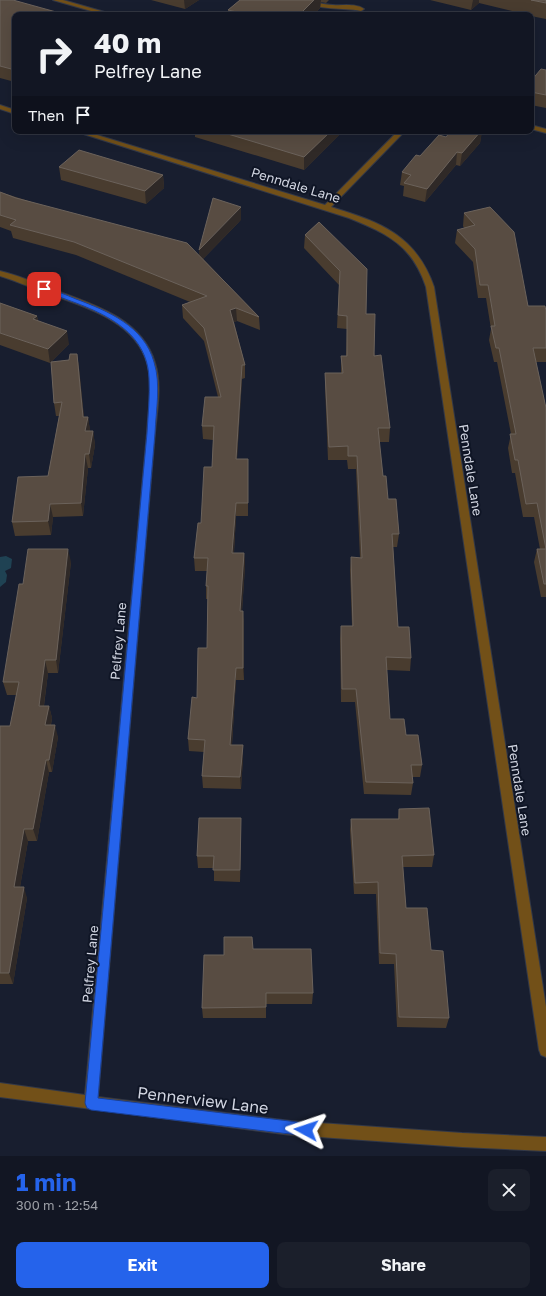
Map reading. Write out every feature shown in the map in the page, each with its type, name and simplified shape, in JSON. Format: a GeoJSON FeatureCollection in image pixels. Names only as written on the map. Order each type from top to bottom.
{"type":"FeatureCollection","features":[{"type":"Feature","properties":{"kind":"street"},"geometry":{"type":"LineString","coordinates":[[56,0],[101,12]]}},
{"type":"Feature","properties":{"kind":"street"},"geometry":{"type":"LineString","coordinates":[[304,0],[332,7],[348,6],[361,9]]}},
{"type":"Feature","properties":{"kind":"street"},"geometry":{"type":"LineString","coordinates":[[0,107],[12,111]]}},
{"type":"Feature","properties":{"kind":"street"},"geometry":{"type":"LineString","coordinates":[[534,128],[546,131]]}},
{"type":"Feature","properties":{"kind":"street","name":"Penndale Lane"},"geometry":{"type":"LineString","coordinates":[[87,134],[366,221],[391,234],[406,246],[418,258],[426,272],[430,287],[546,1050]]}},
{"type":"Feature","properties":{"kind":"street"},"geometry":{"type":"LineString","coordinates":[[326,208],[399,134]]}},
{"type":"Feature","properties":{"kind":"street","name":"Pelfrey Lane"},"geometry":{"type":"LineString","coordinates":[[0,273],[103,311],[121,322],[134,334],[144,347],[150,361],[153,377],[151,433],[91,1103]]}},
{"type":"Feature","properties":{"kind":"street","name":"Pennerview Lane"},"geometry":{"type":"LineString","coordinates":[[0,1090],[291,1128],[462,1140],[546,1144]]}},
{"type":"Feature","properties":{"kind":"water"},"geometry":{"type":"Polygon","coordinates":[[[6,556],[12,559],[11,568],[5,571],[7,575],[6,582],[0,587],[0,557],[6,556]]]}},
{"type":"Feature","properties":{"kind":"building"},"geometry":{"type":"Polygon","coordinates":[[[0,0],[13,0],[56,12],[12,12],[12,69],[0,66],[0,0]]]}},
{"type":"Feature","properties":{"kind":"building"},"geometry":{"type":"Polygon","coordinates":[[[240,0],[314,0],[302,12],[237,12],[228,10],[240,0]]]}},
{"type":"Feature","properties":{"kind":"building"},"geometry":{"type":"Polygon","coordinates":[[[531,0],[546,0],[546,3],[531,0]]]}},
{"type":"Feature","properties":{"kind":"building"},"geometry":{"type":"Polygon","coordinates":[[[541,69],[546,70],[546,95],[534,93],[534,77],[541,69]]]}},
{"type":"Feature","properties":{"kind":"building"},"geometry":{"type":"Polygon","coordinates":[[[228,134],[328,134],[304,157],[228,134]]]}},
{"type":"Feature","properties":{"kind":"building"},"geometry":{"type":"Polygon","coordinates":[[[448,134],[478,134],[462,153],[457,152],[427,189],[404,183],[411,175],[402,172],[416,155],[420,156],[439,135],[446,137],[448,134]]]}},
{"type":"Feature","properties":{"kind":"building"},"geometry":{"type":"Polygon","coordinates":[[[79,150],[163,175],[145,191],[59,167],[79,150]]]}},
{"type":"Feature","properties":{"kind":"building"},"geometry":{"type":"Polygon","coordinates":[[[0,192],[16,198],[187,243],[259,317],[236,308],[230,310],[245,365],[242,365],[236,459],[248,459],[248,503],[236,503],[232,553],[244,553],[240,611],[243,611],[243,668],[236,668],[230,745],[243,745],[240,777],[202,776],[205,740],[188,739],[192,697],[197,698],[198,648],[207,648],[208,586],[206,586],[208,558],[194,558],[198,523],[201,523],[204,467],[212,467],[214,426],[202,426],[205,397],[221,397],[204,328],[182,305],[207,296],[74,242],[10,225],[16,220],[0,215],[0,192]]]}},
{"type":"Feature","properties":{"kind":"building"},"geometry":{"type":"Polygon","coordinates":[[[213,198],[241,207],[199,250],[213,198]]]}},
{"type":"Feature","properties":{"kind":"building"},"geometry":{"type":"Polygon","coordinates":[[[490,207],[514,232],[528,306],[545,306],[546,311],[546,348],[533,348],[546,408],[546,549],[537,503],[526,504],[518,460],[515,460],[510,434],[516,434],[499,348],[496,348],[491,326],[495,326],[488,285],[480,285],[475,249],[457,230],[475,225],[464,213],[490,207]]]}},
{"type":"Feature","properties":{"kind":"building"},"geometry":{"type":"Polygon","coordinates":[[[319,222],[367,269],[366,314],[375,314],[374,356],[381,355],[390,428],[378,428],[383,476],[386,476],[388,499],[396,499],[399,534],[392,534],[398,627],[409,627],[411,658],[386,657],[390,719],[404,719],[406,735],[418,735],[422,765],[411,765],[413,783],[366,782],[356,689],[342,689],[341,626],[353,626],[351,557],[362,558],[357,456],[348,456],[348,446],[329,447],[325,373],[343,373],[341,356],[347,356],[347,316],[338,315],[340,271],[305,235],[319,222]]]}},
{"type":"Feature","properties":{"kind":"building"},"geometry":{"type":"Polygon","coordinates":[[[0,303],[37,316],[33,319],[67,331],[48,349],[0,333],[0,303]]]}},
{"type":"Feature","properties":{"kind":"building"},"geometry":{"type":"Polygon","coordinates":[[[70,354],[77,354],[83,417],[88,417],[85,431],[93,431],[89,454],[85,454],[81,503],[50,504],[48,521],[12,522],[18,477],[48,476],[62,402],[54,403],[51,362],[69,360],[70,354]]]}},
{"type":"Feature","properties":{"kind":"building"},"geometry":{"type":"Polygon","coordinates":[[[28,549],[68,549],[56,660],[45,660],[39,706],[49,706],[45,725],[55,725],[49,760],[46,760],[33,829],[24,829],[14,887],[24,887],[9,973],[0,973],[0,726],[10,726],[19,682],[3,682],[19,584],[23,584],[28,549]]]}},
{"type":"Feature","properties":{"kind":"building"},"geometry":{"type":"Polygon","coordinates":[[[537,549],[546,549],[546,584],[544,584],[537,549]]]}},
{"type":"Feature","properties":{"kind":"building"},"geometry":{"type":"Polygon","coordinates":[[[429,808],[434,855],[402,856],[406,908],[427,908],[431,950],[443,951],[449,1018],[399,1017],[396,954],[380,953],[378,882],[355,883],[351,819],[399,819],[399,809],[429,808]]]}},
{"type":"Feature","properties":{"kind":"building"},"geometry":{"type":"Polygon","coordinates":[[[199,818],[241,818],[240,870],[213,870],[214,856],[197,856],[199,818]]]}},
{"type":"Feature","properties":{"kind":"building"},"geometry":{"type":"Polygon","coordinates":[[[224,937],[252,937],[253,949],[311,949],[313,993],[266,993],[266,1007],[202,1008],[204,955],[224,955],[224,937]]]}},
{"type":"Feature","properties":{"kind":"route"},"geometry":{"type":"LineString","coordinates":[[44,289],[103,311],[121,322],[134,334],[144,347],[150,361],[153,377],[151,433],[91,1103],[306,1130]]}}]}
